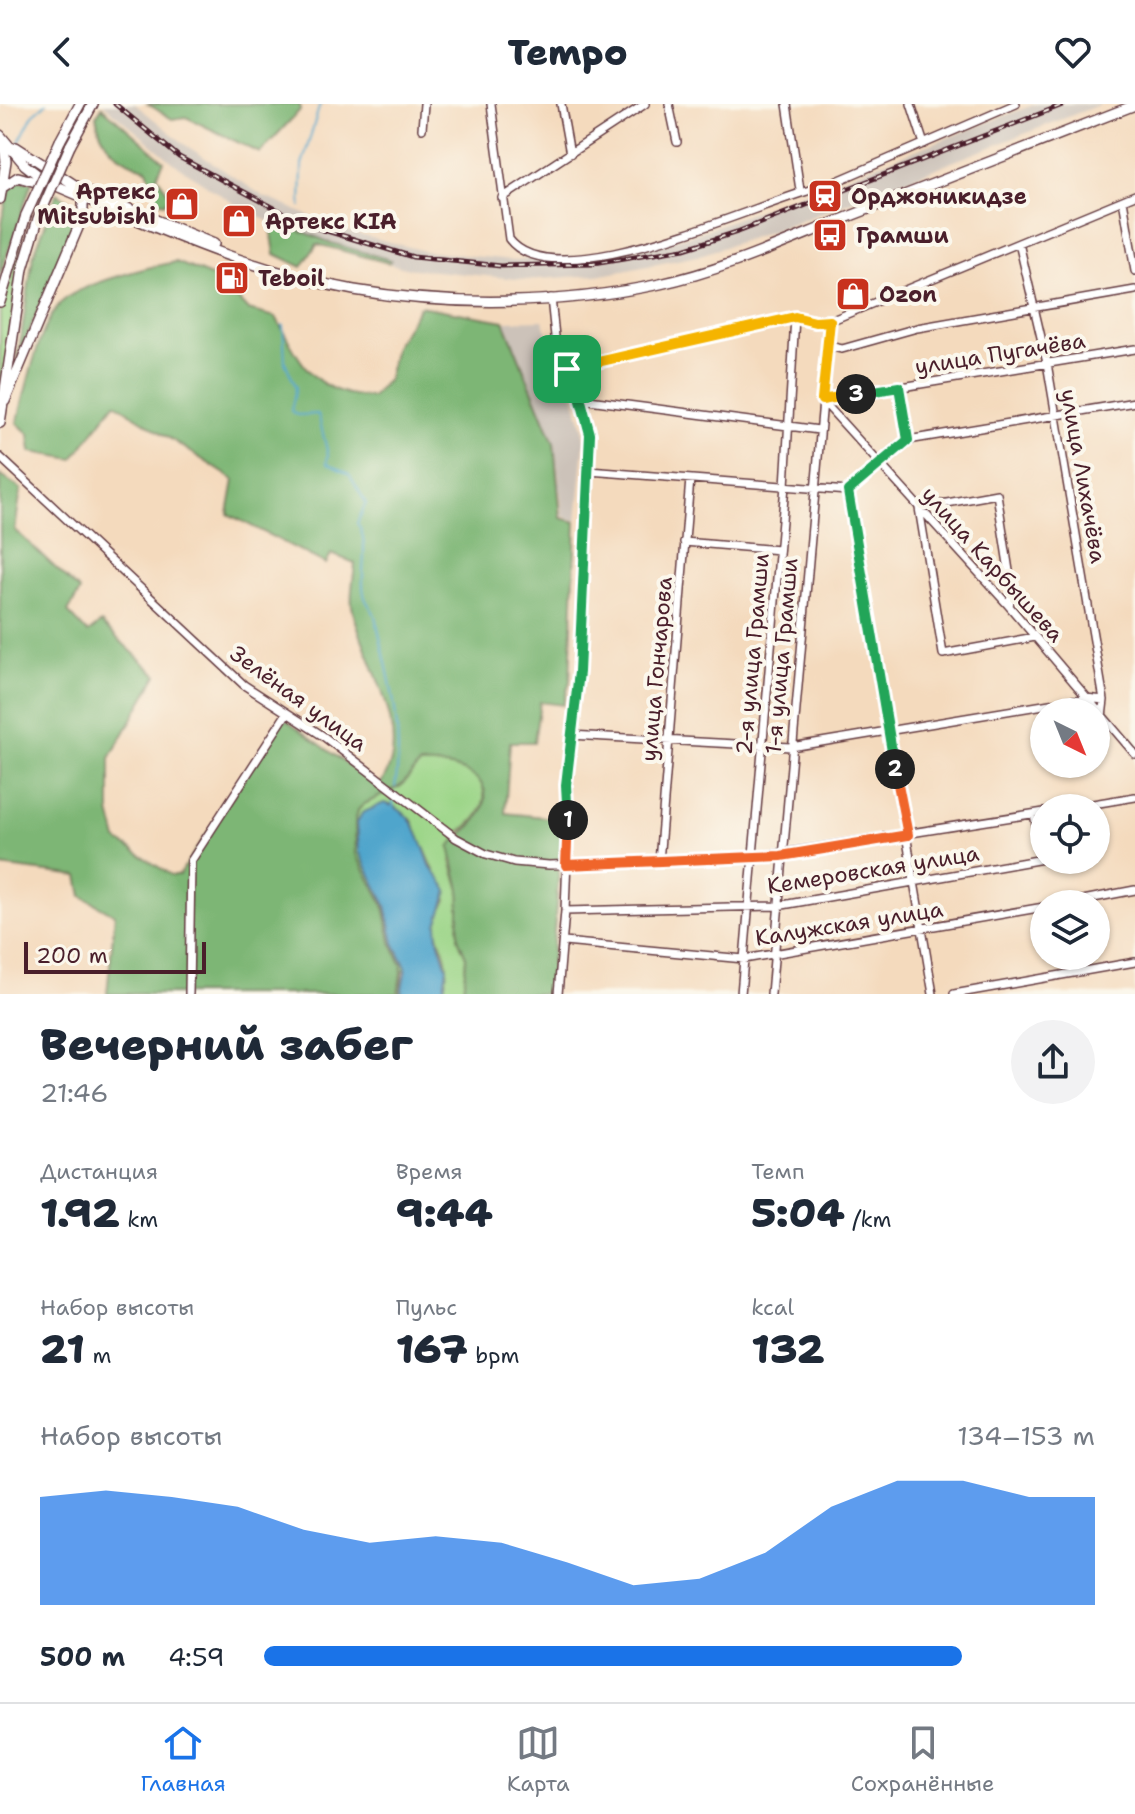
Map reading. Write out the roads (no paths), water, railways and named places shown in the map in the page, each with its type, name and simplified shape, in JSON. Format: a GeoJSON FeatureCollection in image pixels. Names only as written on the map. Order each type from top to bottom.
{"type":"FeatureCollection","features":[{"type":"Feature","properties":{"kind":"main road"},"geometry":{"type":"LineString","coordinates":[[1,136],[25,165],[47,182],[286,269],[355,285],[422,293],[591,290],[663,278],[728,258],[1121,104]]}},
{"type":"Feature","properties":{"kind":"main road"},"geometry":{"type":"LineString","coordinates":[[0,302],[26,215],[79,105]]}},
{"type":"Feature","properties":{"kind":"main road"},"geometry":{"type":"LineString","coordinates":[[1,136],[108,208],[274,271],[355,290],[421,298],[551,298],[628,291],[730,264],[1135,105]]}},
{"type":"Feature","properties":{"kind":"main road"},"geometry":{"type":"LineString","coordinates":[[0,423],[23,269],[38,219],[90,108]]}},
{"type":"Feature","properties":{"kind":"main road"},"geometry":{"type":"LineString","coordinates":[[0,199],[5,174],[1,136]]}},
{"type":"Feature","properties":{"kind":"main road"},"geometry":{"type":"LineString","coordinates":[[5,174],[25,165],[52,171]]}},
{"type":"Feature","properties":{"kind":"main road"},"geometry":{"type":"LineString","coordinates":[[3,187],[13,177],[35,181],[77,200],[83,216]]}},
{"type":"Feature","properties":{"kind":"main road"},"geometry":{"type":"LineString","coordinates":[[5,401],[83,216],[83,194]]}},
{"type":"Feature","properties":{"kind":"main road"},"geometry":{"type":"LineString","coordinates":[[83,216],[99,208],[108,208]]}},
{"type":"Feature","properties":{"kind":"street"},"geometry":{"type":"LineString","coordinates":[[422,129],[424,104]]}},
{"type":"Feature","properties":{"kind":"street"},"geometry":{"type":"LineString","coordinates":[[491,104],[509,239],[516,248],[533,256],[593,255],[669,240],[800,190],[828,185],[1016,104]]}},
{"type":"Feature","properties":{"kind":"street"},"geometry":{"type":"LineString","coordinates":[[561,104],[570,154]]}},
{"type":"Feature","properties":{"kind":"street"},"geometry":{"type":"LineString","coordinates":[[502,198],[645,104]]}},
{"type":"Feature","properties":{"kind":"street"},"geometry":{"type":"LineString","coordinates":[[669,104],[677,142]]}},
{"type":"Feature","properties":{"kind":"street"},"geometry":{"type":"LineString","coordinates":[[787,104],[800,190]]}},
{"type":"Feature","properties":{"kind":"street"},"geometry":{"type":"LineString","coordinates":[[911,104],[924,144]]}},
{"type":"Feature","properties":{"kind":"street"},"geometry":{"type":"LineString","coordinates":[[567,369],[795,317],[815,322],[830,321],[1135,195]]}},
{"type":"Feature","properties":{"kind":"street"},"geometry":{"type":"LineString","coordinates":[[1123,200],[1135,271]]}},
{"type":"Feature","properties":{"kind":"street","name":"улица Лихачёва"},"geometry":{"type":"LineString","coordinates":[[1019,243],[1037,309],[1104,698]]}},
{"type":"Feature","properties":{"kind":"street"},"geometry":{"type":"LineString","coordinates":[[828,346],[842,349],[917,328],[1135,290]]}},
{"type":"Feature","properties":{"kind":"street"},"geometry":{"type":"LineString","coordinates":[[551,298],[556,346],[581,399],[590,434],[579,672],[570,735],[564,942],[558,994]]}},
{"type":"Feature","properties":{"kind":"street","name":"2-я улица Грамши"},"geometry":{"type":"LineString","coordinates":[[741,994],[785,486],[795,317]]}},
{"type":"Feature","properties":{"kind":"street","name":"1-я улица Грамши"},"geometry":{"type":"LineString","coordinates":[[771,994],[830,321]]}},
{"type":"Feature","properties":{"kind":"street","name":"улица Пугачёва"},"geometry":{"type":"LineString","coordinates":[[822,400],[1135,349]]}},
{"type":"Feature","properties":{"kind":"street"},"geometry":{"type":"LineString","coordinates":[[899,387],[908,440]]}},
{"type":"Feature","properties":{"kind":"street"},"geometry":{"type":"LineString","coordinates":[[581,399],[819,430]]}},
{"type":"Feature","properties":{"kind":"street","name":"улица Карбышева"},"geometry":{"type":"LineString","coordinates":[[822,400],[1009,606],[1086,698]]}},
{"type":"Feature","properties":{"kind":"street"},"geometry":{"type":"LineString","coordinates":[[589,471],[848,491],[908,440],[1135,402]]}},
{"type":"Feature","properties":{"kind":"street","name":"Зелёная улица"},"geometry":{"type":"LineString","coordinates":[[0,457],[223,667],[323,736],[383,784],[474,849],[514,862],[567,864],[752,858],[781,856],[1030,815]]}},
{"type":"Feature","properties":{"kind":"street","name":"улица Гончарова"},"geometry":{"type":"LineString","coordinates":[[659,862],[690,479]]}},
{"type":"Feature","properties":{"kind":"street"},"geometry":{"type":"LineString","coordinates":[[848,491],[933,994]]}},
{"type":"Feature","properties":{"kind":"street"},"geometry":{"type":"LineString","coordinates":[[1009,606],[1012,590],[997,494],[919,508],[943,654],[1035,637]]}},
{"type":"Feature","properties":{"kind":"street"},"geometry":{"type":"LineString","coordinates":[[684,542],[779,550]]}},
{"type":"Feature","properties":{"kind":"street"},"geometry":{"type":"LineString","coordinates":[[570,735],[762,748],[791,747],[1030,708]]}},
{"type":"Feature","properties":{"kind":"street"},"geometry":{"type":"LineString","coordinates":[[189,994],[191,861],[287,713]]}},
{"type":"Feature","properties":{"kind":"street","name":"улица Карбышева"},"geometry":{"type":"LineString","coordinates":[[1110,726],[1135,754]]}},
{"type":"Feature","properties":{"kind":"street"},"geometry":{"type":"LineString","coordinates":[[1110,801],[1135,797]]}},
{"type":"Feature","properties":{"kind":"street","name":"Кемеровская улица"},"geometry":{"type":"LineString","coordinates":[[565,911],[777,906],[1030,861]]}},
{"type":"Feature","properties":{"kind":"street"},"geometry":{"type":"LineString","coordinates":[[1110,895],[1135,890]]}},
{"type":"Feature","properties":{"kind":"street","name":"Калужская улица"},"geometry":{"type":"LineString","coordinates":[[564,942],[744,959],[1030,910]]}},
{"type":"Feature","properties":{"kind":"street"},"geometry":{"type":"LineString","coordinates":[[954,994],[1135,962]]}},
{"type":"Feature","properties":{"kind":"water"},"geometry":{"type":"Polygon","coordinates":[[[384,803],[403,812],[415,827],[431,868],[448,891],[437,924],[447,968],[443,994],[401,994],[406,967],[394,943],[386,905],[359,852],[357,823],[362,813],[384,803]]]}},
{"type":"Feature","properties":{"kind":"waterway"},"geometry":{"type":"LineString","coordinates":[[19,142],[33,115],[46,104]]}},
{"type":"Feature","properties":{"kind":"waterway"},"geometry":{"type":"LineString","coordinates":[[301,206],[302,165],[320,104]]}},
{"type":"Feature","properties":{"kind":"waterway"},"geometry":{"type":"LineString","coordinates":[[283,325],[285,362],[296,387],[291,411],[297,415],[318,414],[328,454],[327,463],[349,474],[366,503],[357,523],[364,548],[363,585],[365,597],[375,616],[394,701],[398,743],[395,787]]}},
{"type":"Feature","properties":{"kind":"waterway"},"geometry":{"type":"LineString","coordinates":[[393,807],[394,794]]}},
{"type":"Feature","properties":{"kind":"railway"},"geometry":{"type":"LineString","coordinates":[[115,104],[179,157],[304,224],[413,257],[501,266],[593,264],[684,249],[737,232],[1065,104]]}},
{"type":"Feature","properties":{"kind":"place","name":"Орджоникидзе"},"geometry":{"type":"Point","coordinates":[825,196]}},
{"type":"Feature","properties":{"kind":"place","name":"Артекс Mitsubishi"},"geometry":{"type":"Point","coordinates":[182,204]}},
{"type":"Feature","properties":{"kind":"place","name":"Артекс KIA"},"geometry":{"type":"Point","coordinates":[239,221]}},
{"type":"Feature","properties":{"kind":"place","name":"Грамши"},"geometry":{"type":"Point","coordinates":[830,235]}},
{"type":"Feature","properties":{"kind":"place","name":"Teboil"},"geometry":{"type":"Point","coordinates":[232,278]}},
{"type":"Feature","properties":{"kind":"place","name":"Ozon"},"geometry":{"type":"Point","coordinates":[853,294]}}]}
